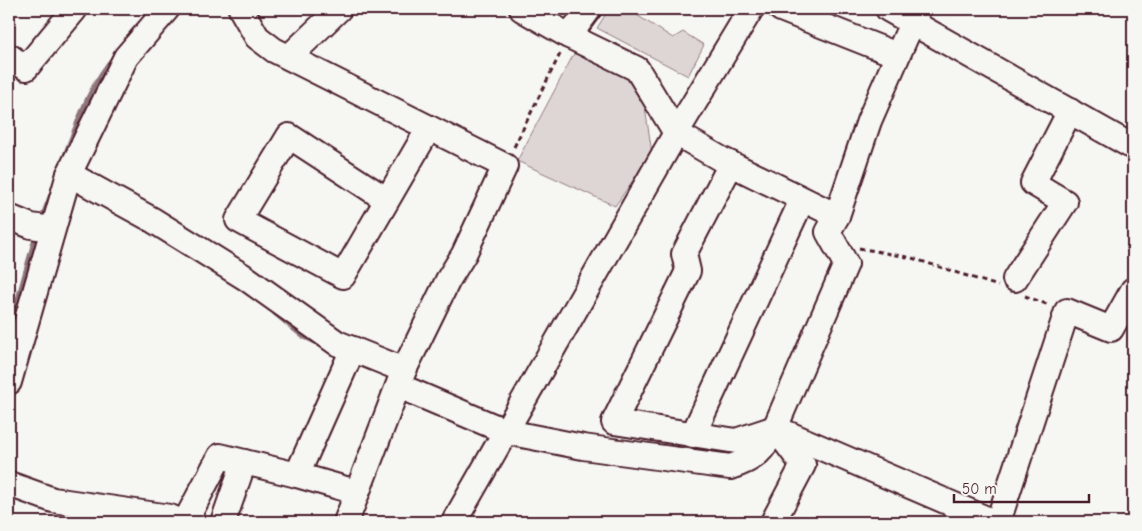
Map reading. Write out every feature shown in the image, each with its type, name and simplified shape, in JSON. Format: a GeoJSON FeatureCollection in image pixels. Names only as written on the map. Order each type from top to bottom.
{"type":"FeatureCollection","features":[{"type":"Feature","properties":{"kind":"street"},"geometry":{"type":"LineString","coordinates":[[9,56],[26,68],[76,9]]}},
{"type":"Feature","properties":{"kind":"street"},"geometry":{"type":"LineString","coordinates":[[9,382],[68,174],[126,58],[167,9]]}},
{"type":"Feature","properties":{"kind":"street"},"geometry":{"type":"LineString","coordinates":[[241,9],[258,37],[274,50],[505,166],[464,254],[448,280],[401,378],[346,522]]}},
{"type":"Feature","properties":{"kind":"street"},"geometry":{"type":"LineString","coordinates":[[289,57],[339,9]]}},
{"type":"Feature","properties":{"kind":"street"},"geometry":{"type":"LineString","coordinates":[[522,9],[569,36],[637,69],[676,133],[731,164],[837,216]]}},
{"type":"Feature","properties":{"kind":"street"},"geometry":{"type":"LineString","coordinates":[[569,36],[589,9]]}},
{"type":"Feature","properties":{"kind":"street"},"geometry":{"type":"LineString","coordinates":[[454,522],[676,133],[750,9]]}},
{"type":"Feature","properties":{"kind":"street"},"geometry":{"type":"LineString","coordinates":[[781,9],[897,55]]}},
{"type":"Feature","properties":{"kind":"street"},"geometry":{"type":"LineString","coordinates":[[888,9],[915,15],[1070,111],[1133,147]]}},
{"type":"Feature","properties":{"kind":"street"},"geometry":{"type":"LineString","coordinates":[[68,174],[151,219],[199,257],[288,318],[338,343],[350,356],[401,378],[507,432],[583,447],[730,467],[747,462],[764,449],[846,264],[828,232],[837,216],[869,121],[915,15]]}},
{"type":"Feature","properties":{"kind":"street"},"geometry":{"type":"LineString","coordinates":[[1013,287],[1066,202],[1033,183],[1070,111]]}},
{"type":"Feature","properties":{"kind":"street"},"geometry":{"type":"LineString","coordinates":[[387,200],[289,136],[238,220],[343,276],[429,128]]}},
{"type":"Feature","properties":{"kind":"street"},"geometry":{"type":"LineString","coordinates":[[731,164],[684,254],[688,271],[614,422],[736,441],[774,428],[994,522]]}},
{"type":"Feature","properties":{"kind":"street"},"geometry":{"type":"LineString","coordinates":[[693,435],[802,200]]}},
{"type":"Feature","properties":{"kind":"street"},"geometry":{"type":"LineString","coordinates":[[9,216],[31,226],[52,229]]}},
{"type":"Feature","properties":{"kind":"street"},"geometry":{"type":"LineString","coordinates":[[998,522],[1067,311],[1111,329],[1133,290]]}},
{"type":"Feature","properties":{"kind":"street"},"geometry":{"type":"LineString","coordinates":[[297,475],[350,356]]}},
{"type":"Feature","properties":{"kind":"street"},"geometry":{"type":"LineString","coordinates":[[773,522],[803,464],[774,428]]}},
{"type":"Feature","properties":{"kind":"street"},"geometry":{"type":"LineString","coordinates":[[185,522],[220,456],[356,492]]}},
{"type":"Feature","properties":{"kind":"street"},"geometry":{"type":"LineString","coordinates":[[223,522],[244,462]]}},
{"type":"Feature","properties":{"kind":"street"},"geometry":{"type":"LineString","coordinates":[[9,484],[53,500],[170,517],[181,522]]}},
{"type":"Feature","properties":{"kind":"path"},"geometry":{"type":"LineString","coordinates":[[505,166],[569,36]]}},
{"type":"Feature","properties":{"kind":"path"},"geometry":{"type":"LineString","coordinates":[[834,243],[912,258],[1013,287],[1067,311]]}},
{"type":"Feature","properties":{"kind":"shaded area"},"geometry":{"type":"Polygon","coordinates":[[[609,9],[634,9],[632,12],[673,38],[683,32],[704,45],[688,76],[597,28],[609,9]]]}},
{"type":"Feature","properties":{"kind":"shaded area"},"geometry":{"type":"Polygon","coordinates":[[[577,48],[629,73],[642,88],[652,153],[615,206],[517,161],[577,48]]]}},
{"type":"Feature","properties":{"kind":"waterway"},"geometry":{"type":"LineString","coordinates":[[65,156],[92,90],[116,55]]}},
{"type":"Feature","properties":{"kind":"waterway"},"geometry":{"type":"LineString","coordinates":[[41,221],[53,190]]}},
{"type":"Feature","properties":{"kind":"waterway"},"geometry":{"type":"LineString","coordinates":[[9,332],[37,232]]}},
{"type":"Feature","properties":{"kind":"waterway"},"geometry":{"type":"LineString","coordinates":[[275,313],[303,336],[318,343]]}}]}
